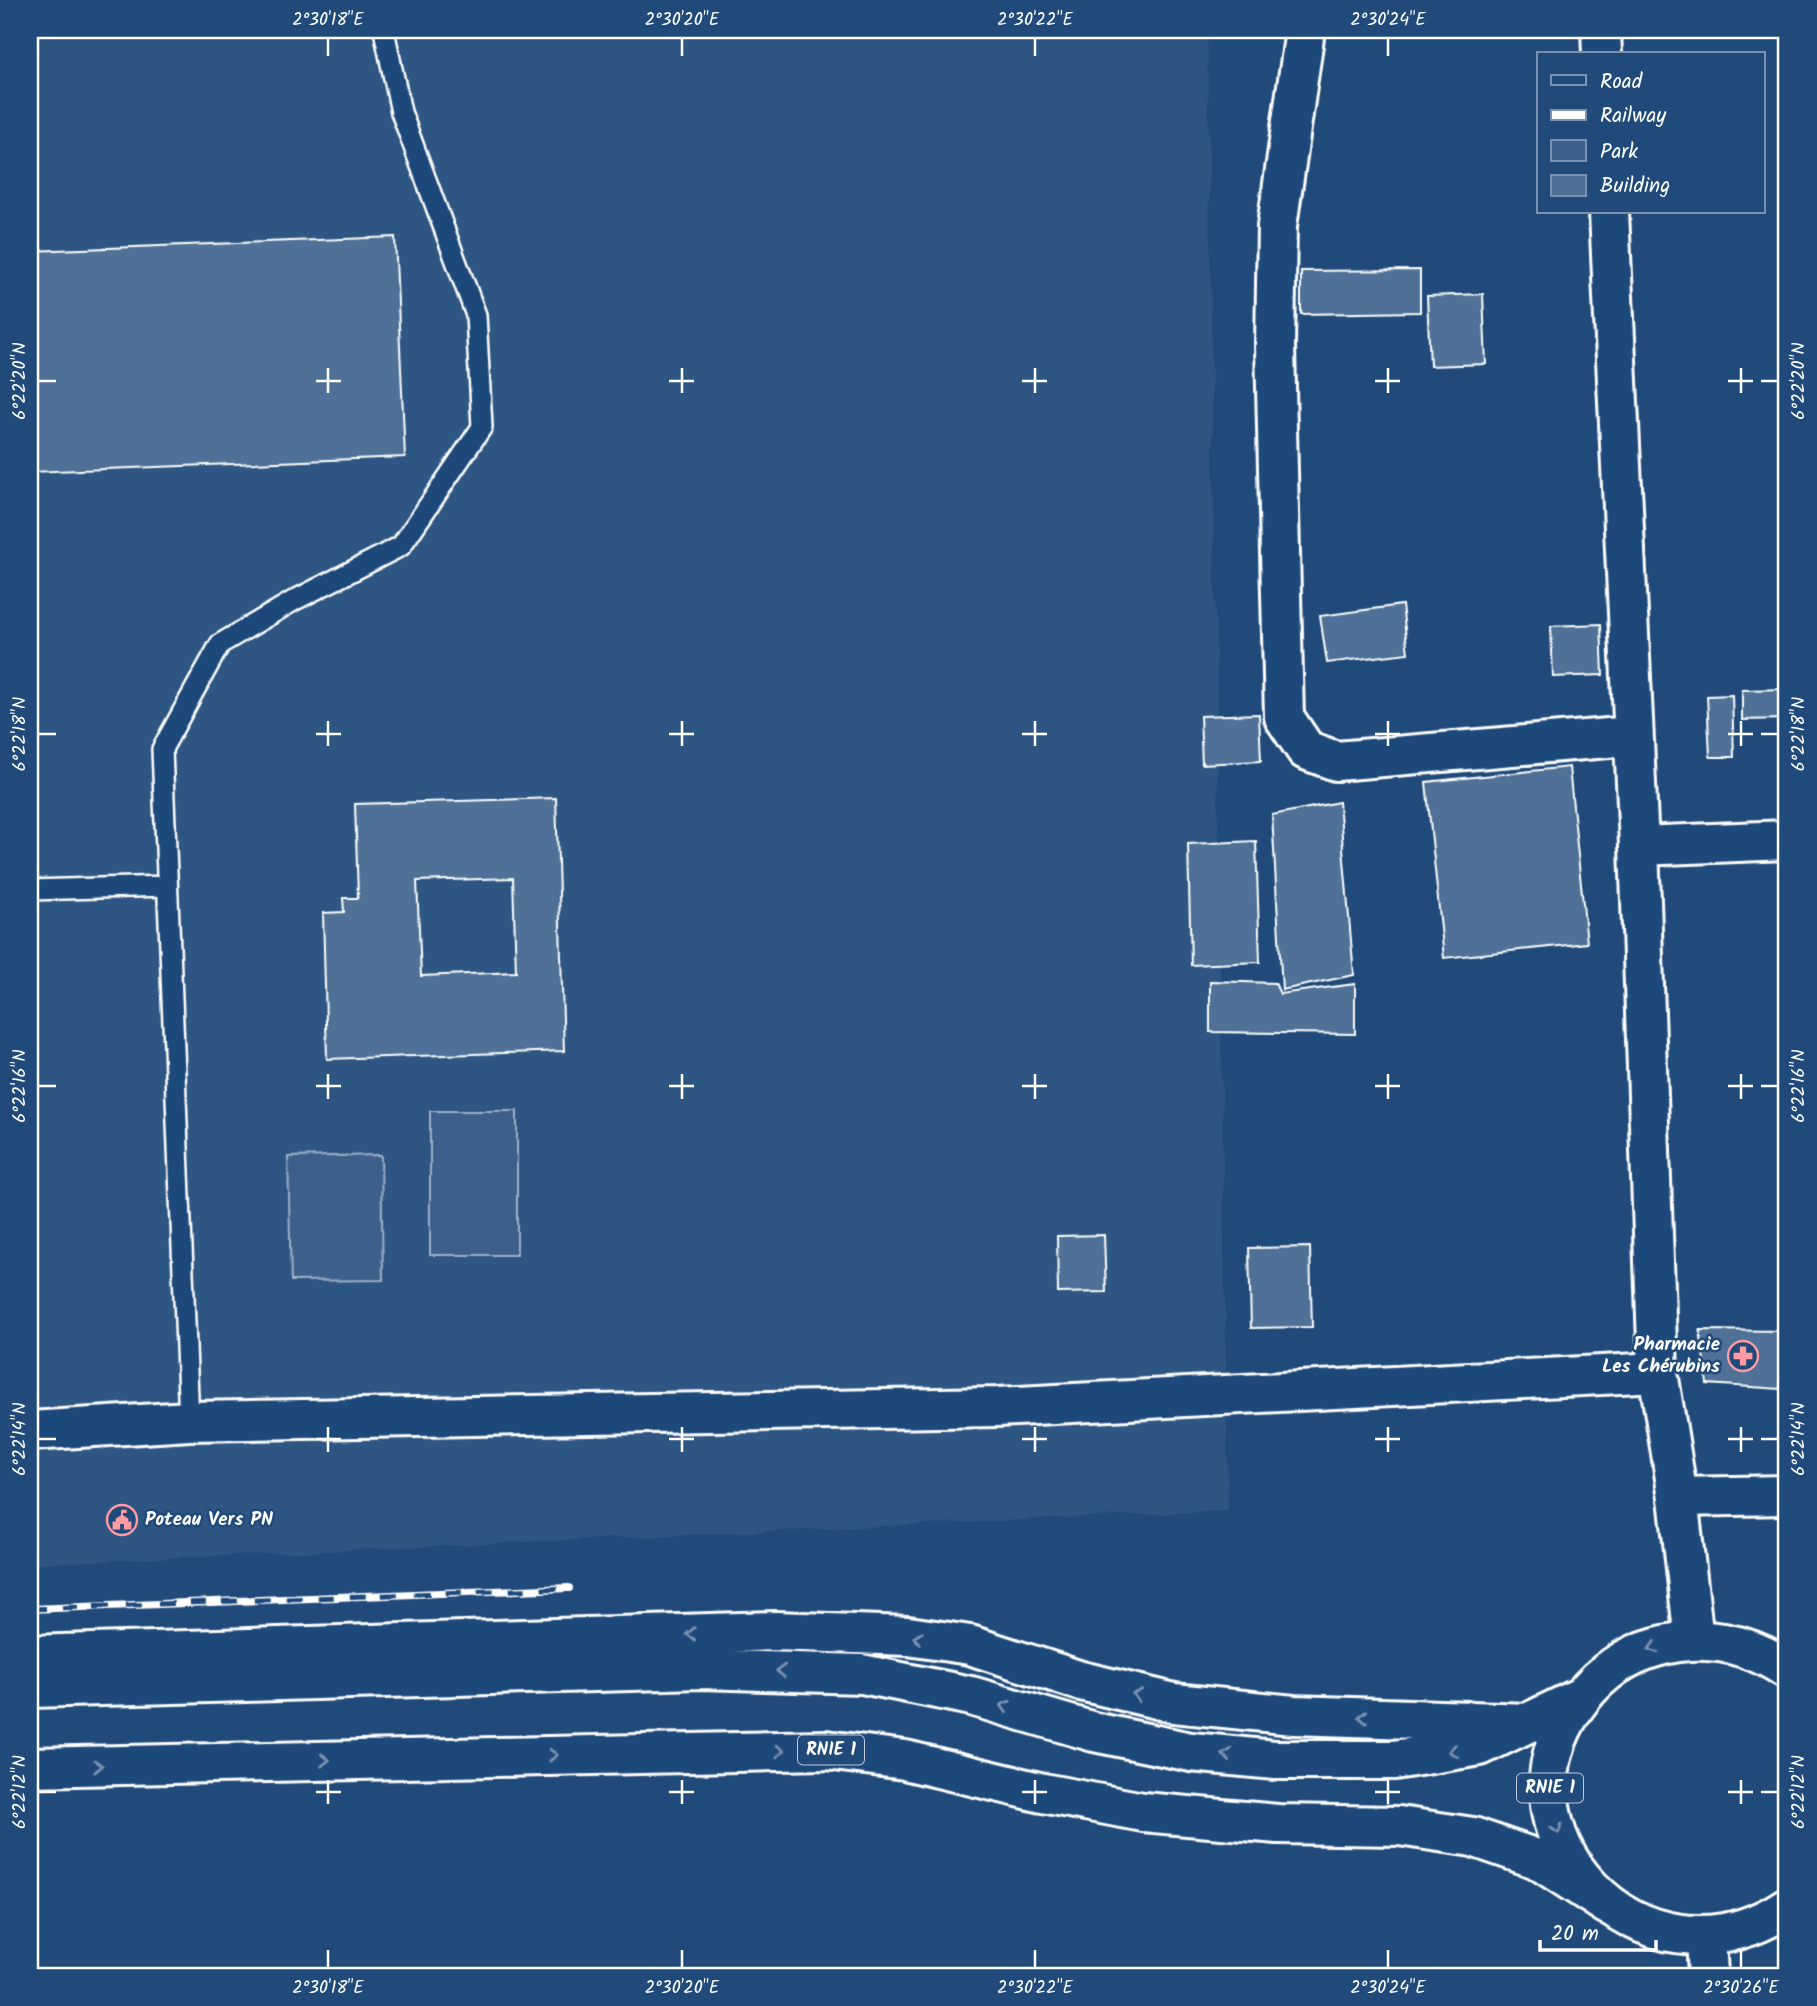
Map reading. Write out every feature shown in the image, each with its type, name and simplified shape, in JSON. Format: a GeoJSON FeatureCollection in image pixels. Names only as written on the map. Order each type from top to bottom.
{"type":"FeatureCollection","features":[{"type":"Feature","properties":{"kind":"main road"},"geometry":{"type":"LineString","coordinates":[[1305,30],[1277,226],[1275,346],[1284,718],[1306,750],[1336,761],[1632,736]]}},
{"type":"Feature","properties":{"kind":"main road"},"geometry":{"type":"LineString","coordinates":[[1601,30],[1602,52]]}},
{"type":"Feature","properties":{"kind":"main road"},"geometry":{"type":"LineString","coordinates":[[1609,214],[1639,846],[1658,1372],[1678,1497],[1694,1640]]}},
{"type":"Feature","properties":{"kind":"main road"},"geometry":{"type":"LineString","coordinates":[[1639,846],[1787,839]]}},
{"type":"Feature","properties":{"kind":"main road"},"geometry":{"type":"LineString","coordinates":[[30,1431],[189,1421],[997,1407],[1658,1372]]}},
{"type":"Feature","properties":{"kind":"main road"},"geometry":{"type":"LineString","coordinates":[[1678,1497],[1787,1495]]}},
{"type":"Feature","properties":{"kind":"main road"},"geometry":{"type":"LineString","coordinates":[[30,1654],[776,1631],[908,1636],[970,1646],[1081,1681],[1174,1703],[1294,1715],[1530,1723]]}},
{"type":"Feature","properties":{"kind":"main road","name":"RNIE 1"},"geometry":{"type":"LineString","coordinates":[[1608,1905],[1590,1889],[1570,1861],[1556,1828],[1552,1805],[1550,1782],[1556,1748],[1570,1715],[1583,1696],[1610,1670],[1632,1656],[1669,1644],[1694,1640],[1737,1645],[1763,1654],[1787,1669]]}},
{"type":"Feature","properties":{"kind":"main road","name":"RNIE 1"},"geometry":{"type":"LineString","coordinates":[[30,1688],[701,1669],[862,1674],[971,1696],[1094,1732],[1191,1752],[1275,1760],[1394,1760],[1480,1746],[1583,1696]]}},
{"type":"Feature","properties":{"kind":"main road","name":"RNIE 1"},"geometry":{"type":"LineString","coordinates":[[30,1767],[826,1750],[905,1760],[1043,1793],[1143,1812],[1278,1824],[1399,1826],[1473,1837],[1537,1860],[1630,1919],[1654,1929],[1680,1934],[1706,1936],[1750,1927],[1787,1907]]}},
{"type":"Feature","properties":{"kind":"main road"},"geometry":{"type":"LineString","coordinates":[[1706,1936],[1707,1976]]}},
{"type":"Feature","properties":{"kind":"lane"},"geometry":{"type":"LineString","coordinates":[[189,1421],[162,749],[220,644],[295,600],[401,546],[482,427],[476,315],[401,112],[384,30]]}},
{"type":"Feature","properties":{"kind":"lane"},"geometry":{"type":"LineString","coordinates":[[30,890],[167,886]]}},
{"type":"Feature","properties":{"kind":"shaded area"},"geometry":{"type":"Polygon","coordinates":[[[30,30],[1207,30],[1228,1511],[30,1564],[30,30]]]}},
{"type":"Feature","properties":{"kind":"green space"},"geometry":{"type":"Polygon","coordinates":[[[430,1111],[517,1111],[517,1255],[430,1255],[430,1111]]]}},
{"type":"Feature","properties":{"kind":"green space"},"geometry":{"type":"Polygon","coordinates":[[[381,1155],[383,1280],[291,1281],[288,1157],[381,1155]]]}},
{"type":"Feature","properties":{"kind":"building"},"geometry":{"type":"Polygon","coordinates":[[[395,237],[405,457],[30,472],[30,251],[395,237]]]}},
{"type":"Feature","properties":{"kind":"building"},"geometry":{"type":"Polygon","coordinates":[[[1420,270],[1420,312],[1301,314],[1301,271],[1420,270]]]}},
{"type":"Feature","properties":{"kind":"building"},"geometry":{"type":"Polygon","coordinates":[[[1483,294],[1486,364],[1430,366],[1427,296],[1483,294]]]}},
{"type":"Feature","properties":{"kind":"building"},"geometry":{"type":"Polygon","coordinates":[[[1402,605],[1408,653],[1327,663],[1320,616],[1402,605]]]}},
{"type":"Feature","properties":{"kind":"building"},"geometry":{"type":"Polygon","coordinates":[[[1601,624],[1603,675],[1553,677],[1551,626],[1601,624]]]}},
{"type":"Feature","properties":{"kind":"building"},"geometry":{"type":"Polygon","coordinates":[[[1787,689],[1787,719],[1742,720],[1742,690],[1787,689]]]}},
{"type":"Feature","properties":{"kind":"building"},"geometry":{"type":"Polygon","coordinates":[[[1732,695],[1734,757],[1710,757],[1707,696],[1732,695]]]}},
{"type":"Feature","properties":{"kind":"building"},"geometry":{"type":"Polygon","coordinates":[[[1259,714],[1261,761],[1202,764],[1200,716],[1259,714]]]}},
{"type":"Feature","properties":{"kind":"building"},"geometry":{"type":"Polygon","coordinates":[[[1569,767],[1587,943],[1444,958],[1426,782],[1569,767]]]}},
{"type":"Feature","properties":{"kind":"building"},"geometry":{"type":"Polygon","coordinates":[[[556,798],[564,1051],[327,1059],[323,913],[344,912],[343,898],[358,898],[355,804],[556,798]],[[513,878],[417,881],[421,976],[516,972],[513,878]]]}},
{"type":"Feature","properties":{"kind":"building"},"geometry":{"type":"Polygon","coordinates":[[[1339,802],[1354,975],[1282,990],[1272,815],[1339,802]]]}},
{"type":"Feature","properties":{"kind":"building"},"geometry":{"type":"Polygon","coordinates":[[[1256,841],[1260,962],[1191,965],[1188,844],[1256,841]]]}},
{"type":"Feature","properties":{"kind":"building"},"geometry":{"type":"Polygon","coordinates":[[[1210,981],[1275,983],[1280,994],[1355,984],[1355,1034],[1210,1032],[1210,981]]]}},
{"type":"Feature","properties":{"kind":"building"},"geometry":{"type":"Polygon","coordinates":[[[1104,1235],[1106,1292],[1058,1293],[1057,1236],[1104,1235]]]}},
{"type":"Feature","properties":{"kind":"building"},"geometry":{"type":"Polygon","coordinates":[[[1310,1247],[1312,1327],[1251,1328],[1249,1248],[1310,1247]]]}},
{"type":"Feature","properties":{"kind":"building"},"geometry":{"type":"Polygon","coordinates":[[[1700,1330],[1783,1331],[1780,1389],[1707,1384],[1700,1330]]]}},
{"type":"Feature","properties":{"kind":"railway"},"geometry":{"type":"LineString","coordinates":[[30,1609],[569,1588]]}},
{"type":"Feature","properties":{"kind":"place","name":"Pharmacie Les Chérubins"},"geometry":{"type":"Point","coordinates":[1743,1356]}},
{"type":"Feature","properties":{"kind":"place","name":"Poteau Vers PN"},"geometry":{"type":"Point","coordinates":[122,1520]}}]}
